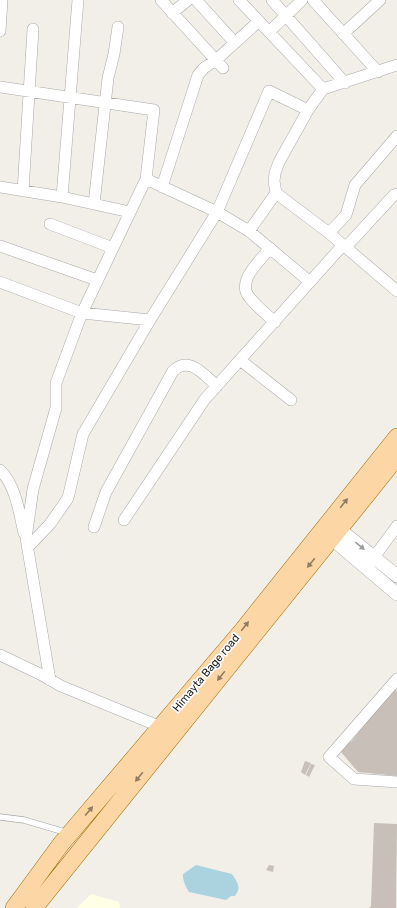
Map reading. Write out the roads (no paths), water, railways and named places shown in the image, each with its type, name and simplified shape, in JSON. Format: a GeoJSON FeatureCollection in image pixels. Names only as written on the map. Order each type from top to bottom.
{"type":"FeatureCollection","features":[{"type":"Feature","properties":{"kind":"main road","name":"Himayta Bage road"},"geometry":{"type":"LineString","coordinates":[[14,908],[70,834],[242,630],[330,530],[397,437]]}},
{"type":"Feature","properties":{"kind":"main road"},"geometry":{"type":"LineString","coordinates":[[34,908],[330,530],[397,457]]}},
{"type":"Feature","properties":{"kind":"main road"},"geometry":{"type":"LineString","coordinates":[[43,869],[59,877]]}},
{"type":"Feature","properties":{"kind":"street"},"geometry":{"type":"LineString","coordinates":[[0,31],[2,0]]}},
{"type":"Feature","properties":{"kind":"street"},"geometry":{"type":"LineString","coordinates":[[62,197],[78,0]]}},
{"type":"Feature","properties":{"kind":"street"},"geometry":{"type":"LineString","coordinates":[[161,0],[219,64]]}},
{"type":"Feature","properties":{"kind":"street"},"geometry":{"type":"LineString","coordinates":[[172,13],[188,0]]}},
{"type":"Feature","properties":{"kind":"street"},"geometry":{"type":"LineString","coordinates":[[196,0],[235,43]]}},
{"type":"Feature","properties":{"kind":"street"},"geometry":{"type":"LineString","coordinates":[[239,0],[323,89]]}},
{"type":"Feature","properties":{"kind":"street"},"geometry":{"type":"LineString","coordinates":[[272,0],[287,15],[345,82]]}},
{"type":"Feature","properties":{"kind":"street"},"geometry":{"type":"LineString","coordinates":[[269,32],[302,0]]}},
{"type":"Feature","properties":{"kind":"street"},"geometry":{"type":"LineString","coordinates":[[313,0],[378,72]]}},
{"type":"Feature","properties":{"kind":"street"},"geometry":{"type":"LineString","coordinates":[[343,34],[380,0]]}},
{"type":"Feature","properties":{"kind":"street"},"geometry":{"type":"LineString","coordinates":[[162,187],[198,75],[204,68],[219,64],[235,43],[259,21]]}},
{"type":"Feature","properties":{"kind":"street"},"geometry":{"type":"LineString","coordinates":[[94,204],[108,78],[118,28]]}},
{"type":"Feature","properties":{"kind":"street"},"geometry":{"type":"LineString","coordinates":[[23,191],[33,29]]}},
{"type":"Feature","properties":{"kind":"street"},"geometry":{"type":"LineString","coordinates":[[396,289],[329,233],[276,193],[274,181],[279,162],[308,110],[323,89],[397,65]]}},
{"type":"Feature","properties":{"kind":"street"},"geometry":{"type":"LineString","coordinates":[[0,87],[154,110],[146,179],[82,313],[56,383],[56,408],[33,489],[27,542]]}},
{"type":"Feature","properties":{"kind":"street"},"geometry":{"type":"LineString","coordinates":[[27,542],[50,524],[68,498],[83,434],[150,320],[217,212],[269,91],[308,110]]}},
{"type":"Feature","properties":{"kind":"street"},"geometry":{"type":"LineString","coordinates":[[329,233],[346,215],[355,185],[397,136]]}},
{"type":"Feature","properties":{"kind":"street"},"geometry":{"type":"LineString","coordinates":[[146,179],[217,212],[249,231],[310,282]]}},
{"type":"Feature","properties":{"kind":"street"},"geometry":{"type":"LineString","coordinates":[[0,187],[62,197],[130,212]]}},
{"type":"Feature","properties":{"kind":"street"},"geometry":{"type":"LineString","coordinates":[[249,231],[276,193]]}},
{"type":"Feature","properties":{"kind":"street"},"geometry":{"type":"LineString","coordinates":[[124,520],[205,399],[310,282],[394,195],[397,194]]}},
{"type":"Feature","properties":{"kind":"street"},"geometry":{"type":"LineString","coordinates":[[50,224],[113,248]]}},
{"type":"Feature","properties":{"kind":"street"},"geometry":{"type":"LineString","coordinates":[[0,246],[97,280]]}},
{"type":"Feature","properties":{"kind":"street"},"geometry":{"type":"LineString","coordinates":[[270,248],[248,275],[245,288],[248,297],[275,322]]}},
{"type":"Feature","properties":{"kind":"street"},"geometry":{"type":"LineString","coordinates":[[0,282],[82,313],[150,320]]}},
{"type":"Feature","properties":{"kind":"street"},"geometry":{"type":"LineString","coordinates":[[240,360],[291,400]]}},
{"type":"Feature","properties":{"kind":"street"},"geometry":{"type":"LineString","coordinates":[[94,527],[106,492],[177,366],[183,364],[192,365],[218,386]]}},
{"type":"Feature","properties":{"kind":"street"},"geometry":{"type":"LineString","coordinates":[[0,470],[5,475],[13,491],[27,542],[50,680]]}},
{"type":"Feature","properties":{"kind":"street"},"geometry":{"type":"LineString","coordinates":[[370,562],[397,526]]}},
{"type":"Feature","properties":{"kind":"street"},"geometry":{"type":"LineString","coordinates":[[330,530],[370,562],[397,594]]}},
{"type":"Feature","properties":{"kind":"street"},"geometry":{"type":"LineString","coordinates":[[370,562],[397,576]]}},
{"type":"Feature","properties":{"kind":"street"},"geometry":{"type":"LineString","coordinates":[[0,655],[61,686],[161,727]]}},
{"type":"Feature","properties":{"kind":"street"},"geometry":{"type":"LineString","coordinates":[[397,679],[329,757],[354,779],[397,782]]}},
{"type":"Feature","properties":{"kind":"lane"},"geometry":{"type":"LineString","coordinates":[[0,817],[24,820],[70,834]]}},
{"type":"Feature","properties":{"kind":"water"},"geometry":{"type":"Polygon","coordinates":[[[196,865],[232,874],[238,887],[235,896],[231,896],[226,900],[189,892],[184,883],[183,874],[196,865]]]}}]}
